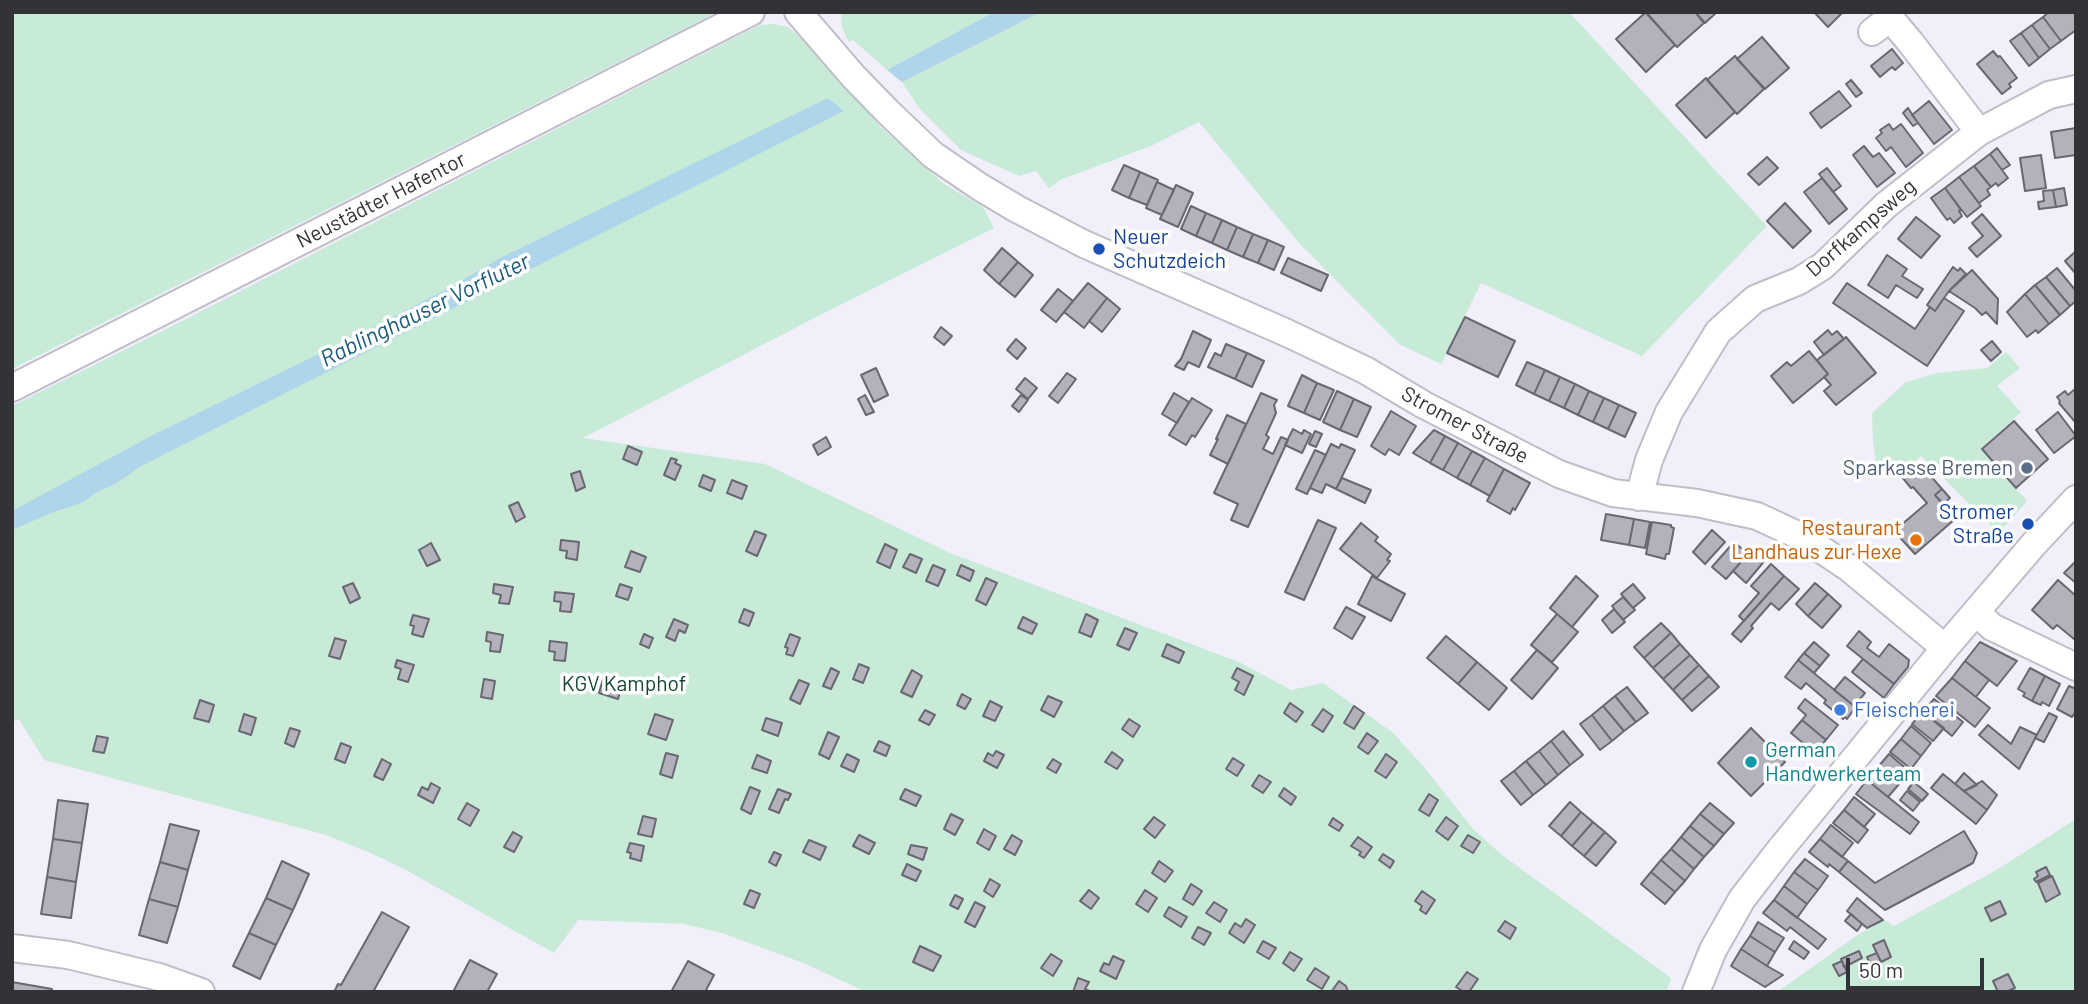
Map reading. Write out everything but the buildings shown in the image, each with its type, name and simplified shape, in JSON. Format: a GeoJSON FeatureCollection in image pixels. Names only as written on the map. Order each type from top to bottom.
{"type":"FeatureCollection","features":[{"type":"Feature","properties":{"kind":"street","name":"Neustädter Hafentor"},"geometry":{"type":"LineString","coordinates":[[12,388],[751,12]]}},
{"type":"Feature","properties":{"kind":"street","name":"Stromer Straße"},"geometry":{"type":"LineString","coordinates":[[798,12],[831,53],[887,111],[933,155],[979,187],[1084,244],[1287,332],[1365,370],[1424,405],[1559,474],[1613,492],[1697,503],[1756,516],[1804,538],[1849,568],[1945,648]]}},
{"type":"Feature","properties":{"kind":"street"},"geometry":{"type":"LineString","coordinates":[[1872,32],[1890,18],[1979,132]]}},
{"type":"Feature","properties":{"kind":"street","name":"Dorfkampsweg"},"geometry":{"type":"LineString","coordinates":[[1639,497],[1649,460],[1669,412],[1718,332],[1755,299],[1799,281],[1823,266],[1886,205],[1979,132],[2049,95],[2076,89]]}},
{"type":"Feature","properties":{"kind":"street"},"geometry":{"type":"LineString","coordinates":[[1696,992],[1713,950],[1742,899],[1779,850],[1945,648],[2076,499]]}},
{"type":"Feature","properties":{"kind":"street"},"geometry":{"type":"LineString","coordinates":[[1976,612],[1992,627],[2076,667]]}},
{"type":"Feature","properties":{"kind":"street"},"geometry":{"type":"LineString","coordinates":[[12,948],[68,955],[159,977],[201,992]]}},
{"type":"Feature","properties":{"kind":"green space"},"geometry":{"type":"Polygon","coordinates":[[[12,12],[717,12],[12,369],[12,12]]]}},
{"type":"Feature","properties":{"kind":"green space"},"geometry":{"type":"Polygon","coordinates":[[[841,12],[994,12],[887,70],[853,40],[849,42],[842,28],[841,12]]]}},
{"type":"Feature","properties":{"kind":"green space"},"geometry":{"type":"Polygon","coordinates":[[[1041,12],[1569,12],[1767,226],[1642,356],[1481,283],[1441,364],[1399,344],[1299,243],[1199,122],[1153,145],[1060,180],[1049,188],[1036,171],[1019,176],[961,150],[920,109],[902,82],[1041,12]]]}},
{"type":"Feature","properties":{"kind":"green space","name":"KGV Kamphof"},"geometry":{"type":"Polygon","coordinates":[[[760,25],[788,27],[799,36],[880,126],[944,184],[983,207],[994,228],[583,438],[765,464],[950,553],[1239,662],[1291,690],[1323,683],[1392,732],[1424,767],[1473,829],[1502,855],[1671,978],[1666,992],[866,992],[806,964],[722,933],[684,924],[578,920],[554,953],[404,869],[323,834],[44,760],[19,719],[12,722],[12,406],[736,37],[760,25]]]}},
{"type":"Feature","properties":{"kind":"green space"},"geometry":{"type":"Polygon","coordinates":[[[2006,352],[2020,368],[1997,386],[2021,412],[1981,449],[2027,501],[1999,533],[1921,456],[1897,478],[1877,471],[1872,413],[1906,382],[1937,373],[1987,368],[2006,352]]]}},
{"type":"Feature","properties":{"kind":"green space"},"geometry":{"type":"Polygon","coordinates":[[[2076,819],[2076,992],[1777,992],[1859,934],[1885,920],[1894,926],[1998,869],[2076,819]]]}},
{"type":"Feature","properties":{"kind":"water"},"geometry":{"type":"Polygon","coordinates":[[[994,12],[1041,12],[902,82],[887,70],[994,12]]]}},
{"type":"Feature","properties":{"kind":"water","name":"Rablinghauser Vorfluter"},"geometry":{"type":"Polygon","coordinates":[[[828,98],[844,111],[143,465],[84,502],[12,530],[12,511],[153,435],[378,325],[500,258],[828,98]]]}},
{"type":"Feature","properties":{"kind":"place","name":"Neuer Schutzdeich"},"geometry":{"type":"Point","coordinates":[1099,249]}},
{"type":"Feature","properties":{"kind":"place","name":"Sparkasse Bremen"},"geometry":{"type":"Point","coordinates":[2027,468]}},
{"type":"Feature","properties":{"kind":"place","name":"Stromer Straße"},"geometry":{"type":"Point","coordinates":[2028,524]}},
{"type":"Feature","properties":{"kind":"place","name":"Restaurant Landhaus zur Hexe"},"geometry":{"type":"Point","coordinates":[1916,540]}},
{"type":"Feature","properties":{"kind":"place","name":"Fleischerei"},"geometry":{"type":"Point","coordinates":[1840,710]}},
{"type":"Feature","properties":{"kind":"place","name":"German Handwerkerteam"},"geometry":{"type":"Point","coordinates":[1751,762]}}]}
